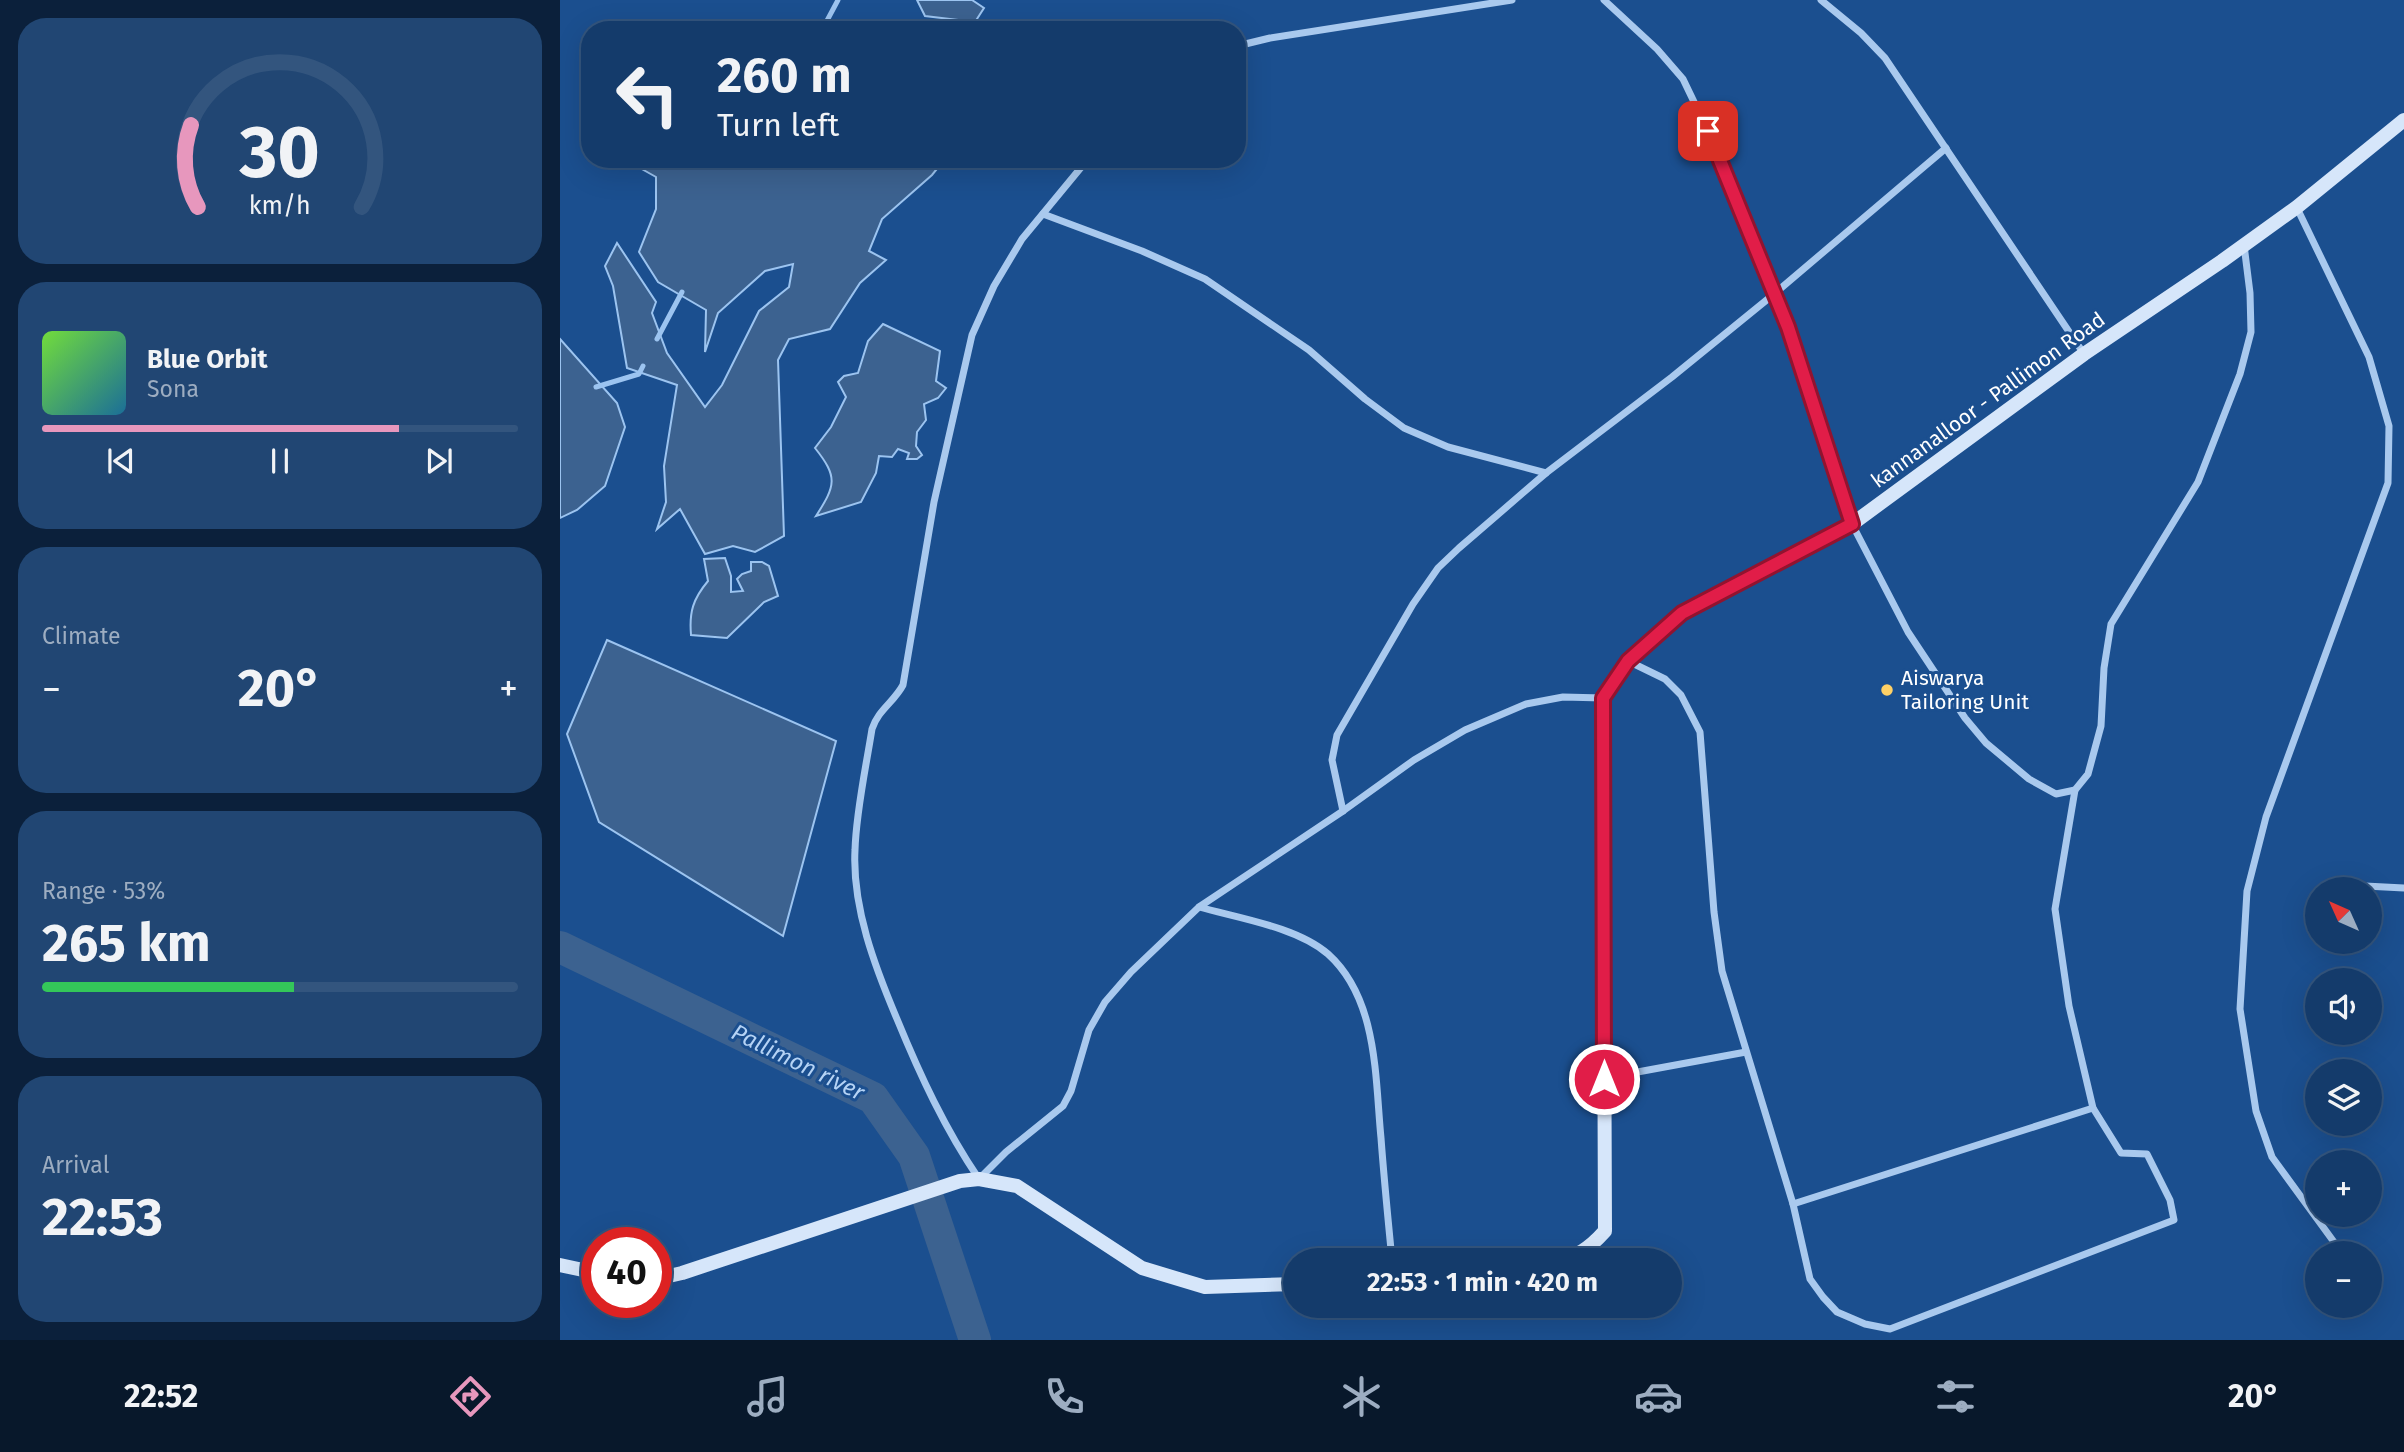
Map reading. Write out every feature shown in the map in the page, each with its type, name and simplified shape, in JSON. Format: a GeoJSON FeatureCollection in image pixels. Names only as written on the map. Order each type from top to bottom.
{"type":"FeatureCollection","features":[{"type":"Feature","properties":{"kind":"street"},"geometry":{"type":"LineString","coordinates":[[1246,44],[1513,0]]}},
{"type":"Feature","properties":{"kind":"street"},"geometry":{"type":"LineString","coordinates":[[1604,0],[1657,49],[1683,79],[1708,131],[1788,327],[1852,524],[1908,632],[1965,718],[1986,743],[2029,779],[2056,794],[2075,790]]}},
{"type":"Feature","properties":{"kind":"street"},"geometry":{"type":"LineString","coordinates":[[1822,0],[1861,33],[1885,58],[2084,354]]}},
{"type":"Feature","properties":{"kind":"street","name":"kannanalloor - Pallimon Road"},"geometry":{"type":"LineString","coordinates":[[1603,698],[1628,661],[1682,613],[1852,524],[2084,354],[2297,207],[2404,120]]}},
{"type":"Feature","properties":{"kind":"street"},"geometry":{"type":"LineString","coordinates":[[1343,811],[1332,760],[1336,735],[1413,604],[1438,568],[1546,473],[1672,377],[1946,148]]}},
{"type":"Feature","properties":{"kind":"street"},"geometry":{"type":"LineString","coordinates":[[979,1179],[940,1116],[916,1066],[876,967],[860,909],[855,851],[872,729],[876,716],[897,697],[903,685],[934,502],[972,335],[994,286],[1022,239],[1081,168]]}},
{"type":"Feature","properties":{"kind":"street"},"geometry":{"type":"LineString","coordinates":[[2297,207],[2369,357],[2389,426],[2388,483],[2266,817],[2247,891],[2240,1009],[2256,1111],[2272,1157],[2333,1241]]}},
{"type":"Feature","properties":{"kind":"street"},"geometry":{"type":"LineString","coordinates":[[1043,214],[1142,251],[1205,279],[1310,350],[1365,399],[1404,428],[1448,447],[1546,473]]}},
{"type":"Feature","properties":{"kind":"street"},"geometry":{"type":"LineString","coordinates":[[1628,661],[1665,679],[1681,695],[1700,732],[1721,971],[1793,1204],[1810,1279],[1837,1312],[1865,1324],[1890,1329],[2174,1220],[2170,1200],[2147,1154],[2121,1153],[2093,1108],[2069,1006],[2055,909],[2075,790],[2088,774],[2101,726],[2104,668],[2111,624],[2197,482],[2240,374],[2251,332],[2250,293],[2244,245]]}},
{"type":"Feature","properties":{"kind":"street"},"geometry":{"type":"LineString","coordinates":[[979,1179],[1006,1152],[1063,1106],[1071,1091],[1089,1030],[1105,1002],[1131,972],[1199,907],[1414,760],[1465,730],[1526,704],[1563,697],[1603,698],[1605,1231],[1590,1248]]}},
{"type":"Feature","properties":{"kind":"street"},"geometry":{"type":"LineString","coordinates":[[2382,887],[2404,888]]}},
{"type":"Feature","properties":{"kind":"street"},"geometry":{"type":"LineString","coordinates":[[1199,907],[1297,935],[1328,954],[1352,984],[1365,1015],[1373,1052],[1391,1248]]}},
{"type":"Feature","properties":{"kind":"street"},"geometry":{"type":"LineString","coordinates":[[1604,1079],[1746,1052]]}},
{"type":"Feature","properties":{"kind":"street"},"geometry":{"type":"LineString","coordinates":[[1793,1204],[2093,1108]]}},
{"type":"Feature","properties":{"kind":"street"},"geometry":{"type":"LineString","coordinates":[[672,1275],[960,1181],[979,1179],[1017,1186],[1142,1268],[1205,1287],[1283,1284]]}},
{"type":"Feature","properties":{"kind":"street"},"geometry":{"type":"LineString","coordinates":[[560,1265],[581,1270]]}},
{"type":"Feature","properties":{"kind":"water"},"geometry":{"type":"Polygon","coordinates":[[[917,0],[972,0],[984,8],[976,21],[925,16],[917,0]]]}},
{"type":"Feature","properties":{"kind":"water"},"geometry":{"type":"Polygon","coordinates":[[[640,168],[938,168],[882,219],[869,251],[886,260],[860,283],[830,329],[789,339],[778,360],[784,536],[755,552],[733,546],[705,554],[680,509],[657,529],[666,502],[664,466],[677,385],[627,368],[613,286],[605,266],[617,243],[656,302],[652,313],[667,353],[705,407],[722,385],[759,311],[789,287],[793,264],[765,271],[718,313],[705,352],[706,310],[658,282],[639,252],[656,209],[656,177],[640,168]]]}},
{"type":"Feature","properties":{"kind":"water"},"geometry":{"type":"Polygon","coordinates":[[[883,324],[940,351],[936,381],[946,388],[938,398],[924,404],[926,420],[917,432],[916,446],[922,455],[917,459],[907,459],[909,453],[898,449],[892,457],[879,456],[876,473],[861,502],[816,516],[828,496],[832,481],[828,466],[815,448],[831,427],[846,397],[838,382],[844,376],[858,373],[868,341],[883,324]]]}},
{"type":"Feature","properties":{"kind":"water"},"geometry":{"type":"Polygon","coordinates":[[[560,339],[617,403],[625,427],[605,486],[577,510],[560,518],[560,339]]]}},
{"type":"Feature","properties":{"kind":"water"},"geometry":{"type":"Polygon","coordinates":[[[725,558],[731,576],[731,592],[743,591],[737,579],[751,571],[751,562],[762,562],[769,566],[778,596],[764,602],[727,638],[691,635],[693,606],[708,581],[704,559],[725,558]]]}},
{"type":"Feature","properties":{"kind":"water"},"geometry":{"type":"Polygon","coordinates":[[[607,640],[836,741],[783,936],[599,822],[567,734],[607,640]]]}},
{"type":"Feature","properties":{"kind":"waterway"},"geometry":{"type":"LineString","coordinates":[[827,21],[838,0]]}},
{"type":"Feature","properties":{"kind":"waterway"},"geometry":{"type":"LineString","coordinates":[[657,339],[682,292]]}},
{"type":"Feature","properties":{"kind":"waterway"},"geometry":{"type":"LineString","coordinates":[[596,387],[639,374],[643,366]]}},
{"type":"Feature","properties":{"kind":"waterway","name":"Pallimon river"},"geometry":{"type":"LineString","coordinates":[[560,947],[873,1098],[914,1156],[975,1340]]}},
{"type":"Feature","properties":{"kind":"place","name":"Aiswarya Tailoring Unit"},"geometry":{"type":"Point","coordinates":[1887,690]}},
{"type":"Feature","properties":{"kind":"route"},"geometry":{"type":"LineString","coordinates":[[1604,1079],[1603,698],[1628,661],[1682,613],[1852,524],[1788,327],[1708,131]]}}]}
